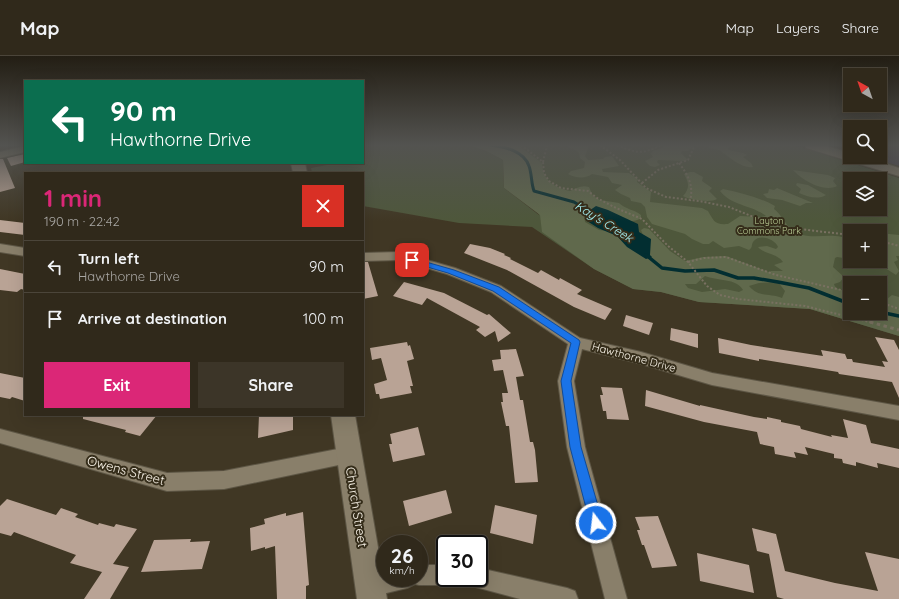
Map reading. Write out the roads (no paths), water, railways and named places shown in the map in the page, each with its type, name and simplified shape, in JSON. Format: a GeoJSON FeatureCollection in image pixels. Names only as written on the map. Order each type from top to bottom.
{"type":"FeatureCollection","features":[{"type":"Feature","properties":{"kind":"street"},"geometry":{"type":"LineString","coordinates":[[0,248],[24,252]]}},
{"type":"Feature","properties":{"kind":"street","name":"Hawthorne Drive"},"geometry":{"type":"LineString","coordinates":[[364,257],[399,256],[451,271],[496,289],[576,342],[641,358],[712,379],[899,412]]}},
{"type":"Feature","properties":{"kind":"street"},"geometry":{"type":"LineString","coordinates":[[576,342],[566,381],[576,447],[616,599]]}},
{"type":"Feature","properties":{"kind":"street","name":"Church Street"},"geometry":{"type":"LineString","coordinates":[[343,416],[348,455],[371,593]]}},
{"type":"Feature","properties":{"kind":"street","name":"Owens Street"},"geometry":{"type":"LineString","coordinates":[[0,436],[168,482],[224,480],[348,455]]}},
{"type":"Feature","properties":{"kind":"street"},"geometry":{"type":"LineString","coordinates":[[488,581],[567,599]]}},
{"type":"Feature","properties":{"kind":"street"},"geometry":{"type":"LineString","coordinates":[[371,593],[385,587]]}},
{"type":"Feature","properties":{"kind":"water"},"geometry":{"type":"Polygon","coordinates":[[[596,206],[638,224],[639,232],[651,239],[650,255],[652,257],[646,259],[627,247],[617,236],[598,228],[587,221],[586,213],[596,206]]]}},
{"type":"Feature","properties":{"kind":"waterway","name":"Kay's Creek"},"geometry":{"type":"LineString","coordinates":[[530,170],[534,191],[574,202],[592,213]]}},
{"type":"Feature","properties":{"kind":"waterway","name":"Kay's Creek"},"geometry":{"type":"LineString","coordinates":[[646,255],[662,268],[685,271],[714,270],[738,278],[754,278],[809,288],[843,301]]}},
{"type":"Feature","properties":{"kind":"waterway","name":"Kay's Creek"},"geometry":{"type":"LineString","coordinates":[[887,313],[899,316]]}},
{"type":"Feature","properties":{"kind":"park label","name":"Layton Commons Park"},"geometry":{"type":"Point","coordinates":[769,226]}}]}
